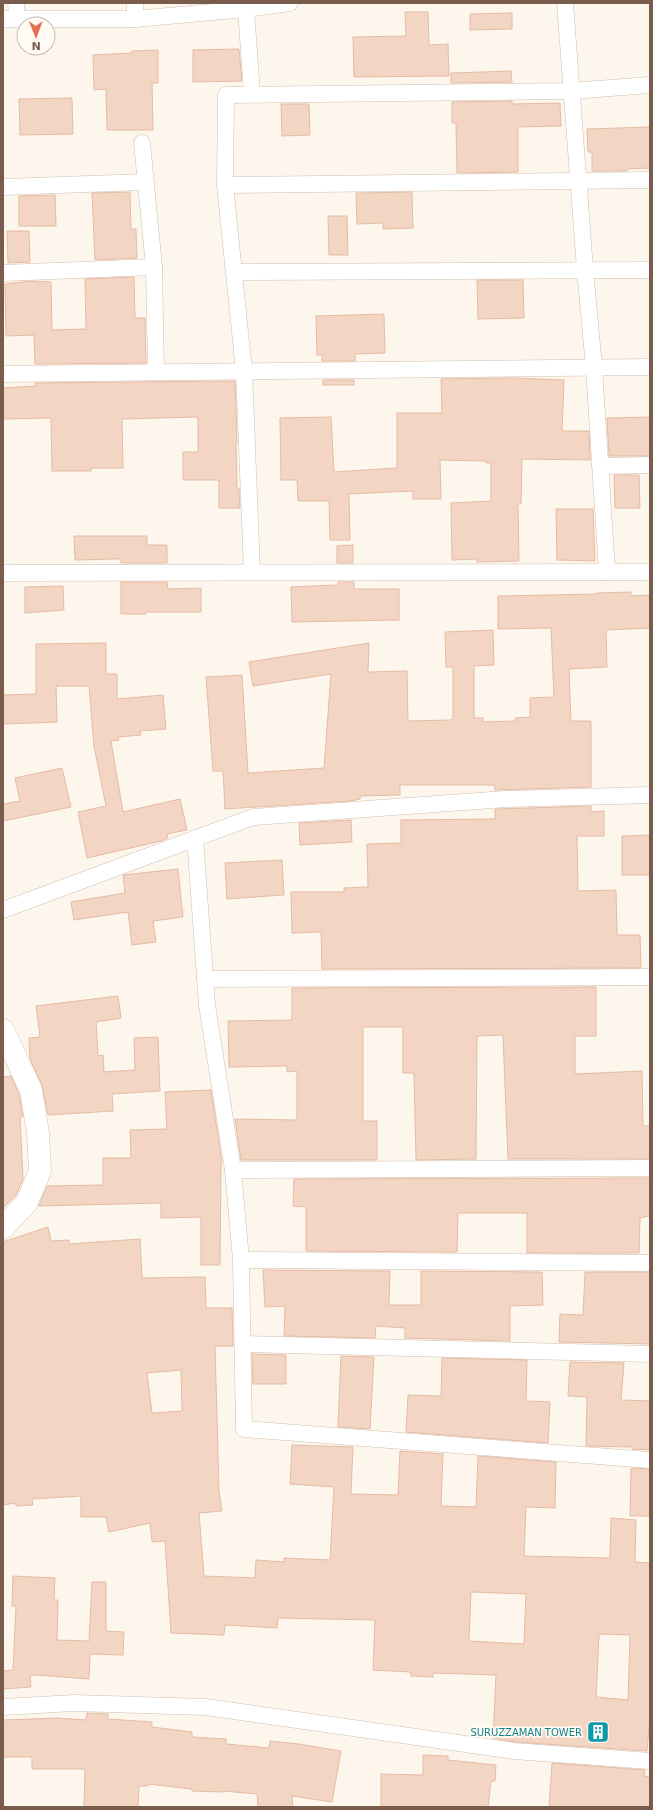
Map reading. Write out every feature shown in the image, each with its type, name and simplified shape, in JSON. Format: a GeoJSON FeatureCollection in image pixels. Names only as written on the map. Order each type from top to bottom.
{"type":"FeatureCollection","features":[{"type":"Feature","properties":{"kind":"main road"},"geometry":{"type":"LineString","coordinates":[[3,1030],[31,1090],[38,1133],[40,1171],[28,1202],[3,1228]]}},
{"type":"Feature","properties":{"kind":"street"},"geometry":{"type":"LineString","coordinates":[[12,13],[135,11],[290,3]]}},
{"type":"Feature","properties":{"kind":"street"},"geometry":{"type":"LineString","coordinates":[[565,3],[594,367],[607,572]]}},
{"type":"Feature","properties":{"kind":"street"},"geometry":{"type":"LineString","coordinates":[[244,6],[252,94]]}},
{"type":"Feature","properties":{"kind":"street"},"geometry":{"type":"LineString","coordinates":[[252,571],[244,371],[225,185],[226,95],[571,91],[650,85]]}},
{"type":"Feature","properties":{"kind":"street"},"geometry":{"type":"LineString","coordinates":[[142,143],[154,267],[156,372]]}},
{"type":"Feature","properties":{"kind":"street"},"geometry":{"type":"LineString","coordinates":[[225,185],[650,180]]}},
{"type":"Feature","properties":{"kind":"street"},"geometry":{"type":"LineString","coordinates":[[3,187],[145,182]]}},
{"type":"Feature","properties":{"kind":"street"},"geometry":{"type":"LineString","coordinates":[[3,273],[154,267]]}},
{"type":"Feature","properties":{"kind":"street"},"geometry":{"type":"LineString","coordinates":[[234,272],[585,269],[650,270]]}},
{"type":"Feature","properties":{"kind":"street"},"geometry":{"type":"LineString","coordinates":[[3,374],[650,366]]}},
{"type":"Feature","properties":{"kind":"street"},"geometry":{"type":"LineString","coordinates":[[600,466],[650,465]]}},
{"type":"Feature","properties":{"kind":"street"},"geometry":{"type":"LineString","coordinates":[[3,573],[252,571],[650,572]]}},
{"type":"Feature","properties":{"kind":"street"},"geometry":{"type":"LineString","coordinates":[[3,910],[253,817],[506,799],[650,795]]}},
{"type":"Feature","properties":{"kind":"street"},"geometry":{"type":"LineString","coordinates":[[196,838],[207,1006],[234,1170],[241,1260],[244,1429],[650,1460]]}},
{"type":"Feature","properties":{"kind":"street"},"geometry":{"type":"LineString","coordinates":[[205,979],[650,978]]}},
{"type":"Feature","properties":{"kind":"street"},"geometry":{"type":"LineString","coordinates":[[234,1170],[650,1168]]}},
{"type":"Feature","properties":{"kind":"street"},"geometry":{"type":"LineString","coordinates":[[241,1260],[650,1263]]}},
{"type":"Feature","properties":{"kind":"street"},"geometry":{"type":"LineString","coordinates":[[243,1344],[650,1354]]}},
{"type":"Feature","properties":{"kind":"street"},"geometry":{"type":"LineString","coordinates":[[3,1707],[74,1703],[206,1707],[514,1751],[650,1761]]}},
{"type":"Feature","properties":{"kind":"building"},"geometry":{"type":"Polygon","coordinates":[[[405,12],[428,12],[429,45],[448,44],[449,76],[354,77],[353,37],[406,36],[405,12]]]}},
{"type":"Feature","properties":{"kind":"building"},"geometry":{"type":"Polygon","coordinates":[[[512,13],[512,29],[470,30],[470,14],[512,13]]]}},
{"type":"Feature","properties":{"kind":"building"},"geometry":{"type":"Polygon","coordinates":[[[239,49],[242,81],[193,82],[193,50],[239,49]]]}},
{"type":"Feature","properties":{"kind":"building"},"geometry":{"type":"Polygon","coordinates":[[[158,50],[158,83],[152,83],[153,130],[107,130],[106,89],[94,90],[93,55],[158,50]]]}},
{"type":"Feature","properties":{"kind":"building"},"geometry":{"type":"Polygon","coordinates":[[[511,71],[512,82],[451,83],[451,73],[511,71]]]}},
{"type":"Feature","properties":{"kind":"building"},"geometry":{"type":"Polygon","coordinates":[[[72,98],[73,134],[20,135],[19,99],[72,98]]]}},
{"type":"Feature","properties":{"kind":"building"},"geometry":{"type":"Polygon","coordinates":[[[512,101],[512,104],[560,103],[561,126],[518,127],[518,172],[457,173],[456,123],[452,123],[452,102],[512,101]]]}},
{"type":"Feature","properties":{"kind":"building"},"geometry":{"type":"Polygon","coordinates":[[[281,104],[309,104],[310,135],[282,136],[281,104]]]}},
{"type":"Feature","properties":{"kind":"building"},"geometry":{"type":"Polygon","coordinates":[[[650,127],[650,168],[627,169],[627,171],[592,171],[592,152],[588,152],[587,129],[650,127]]]}},
{"type":"Feature","properties":{"kind":"building"},"geometry":{"type":"Polygon","coordinates":[[[130,192],[131,229],[136,229],[137,258],[95,260],[92,193],[130,192]]]}},
{"type":"Feature","properties":{"kind":"building"},"geometry":{"type":"Polygon","coordinates":[[[412,192],[413,228],[383,229],[383,223],[357,224],[356,193],[412,192]]]}},
{"type":"Feature","properties":{"kind":"building"},"geometry":{"type":"Polygon","coordinates":[[[55,195],[56,226],[19,226],[19,196],[55,195]]]}},
{"type":"Feature","properties":{"kind":"building"},"geometry":{"type":"Polygon","coordinates":[[[328,216],[347,216],[348,255],[329,255],[328,216]]]}},
{"type":"Feature","properties":{"kind":"building"},"geometry":{"type":"Polygon","coordinates":[[[7,231],[29,231],[30,262],[8,263],[7,231]]]}},
{"type":"Feature","properties":{"kind":"building"},"geometry":{"type":"Polygon","coordinates":[[[134,277],[135,318],[145,318],[146,363],[35,364],[34,335],[6,336],[5,284],[30,281],[51,282],[52,330],[86,329],[85,279],[134,277]]]}},
{"type":"Feature","properties":{"kind":"building"},"geometry":{"type":"Polygon","coordinates":[[[477,280],[523,280],[524,318],[478,319],[477,280]]]}},
{"type":"Feature","properties":{"kind":"building"},"geometry":{"type":"Polygon","coordinates":[[[384,314],[385,353],[355,354],[355,361],[322,361],[322,355],[317,355],[316,316],[384,314]]]}},
{"type":"Feature","properties":{"kind":"building"},"geometry":{"type":"Polygon","coordinates":[[[515,378],[564,380],[562,431],[589,431],[590,460],[522,459],[521,504],[518,504],[519,561],[477,562],[477,559],[452,560],[451,503],[491,501],[491,463],[486,463],[486,461],[440,460],[441,499],[413,499],[413,491],[349,494],[350,540],[330,540],[329,501],[298,501],[297,480],[281,480],[280,418],[331,417],[334,472],[397,468],[397,413],[442,413],[441,379],[515,378]]]}},
{"type":"Feature","properties":{"kind":"building"},"geometry":{"type":"Polygon","coordinates":[[[323,380],[354,380],[354,385],[323,385],[323,380]]]}},
{"type":"Feature","properties":{"kind":"building"},"geometry":{"type":"Polygon","coordinates":[[[235,381],[237,488],[239,488],[240,508],[219,508],[219,480],[183,480],[183,452],[198,452],[198,417],[122,419],[123,468],[91,468],[91,471],[52,471],[51,418],[3,419],[3,388],[35,386],[35,383],[235,381]]]}},
{"type":"Feature","properties":{"kind":"building"},"geometry":{"type":"Polygon","coordinates":[[[650,417],[650,456],[609,456],[607,418],[650,417]]]}},
{"type":"Feature","properties":{"kind":"building"},"geometry":{"type":"Polygon","coordinates":[[[614,475],[639,475],[640,508],[615,508],[614,475]]]}},
{"type":"Feature","properties":{"kind":"building"},"geometry":{"type":"Polygon","coordinates":[[[556,509],[593,509],[595,561],[557,560],[556,509]]]}},
{"type":"Feature","properties":{"kind":"building"},"geometry":{"type":"Polygon","coordinates":[[[74,536],[147,536],[147,545],[167,545],[167,563],[121,563],[121,559],[75,560],[74,536]]]}},
{"type":"Feature","properties":{"kind":"building"},"geometry":{"type":"Polygon","coordinates":[[[353,545],[353,563],[337,563],[337,546],[353,545]]]}},
{"type":"Feature","properties":{"kind":"building"},"geometry":{"type":"Polygon","coordinates":[[[121,582],[167,582],[168,589],[201,588],[201,612],[146,612],[146,614],[121,614],[121,582]]]}},
{"type":"Feature","properties":{"kind":"building"},"geometry":{"type":"Polygon","coordinates":[[[338,582],[354,582],[354,589],[399,589],[399,620],[292,622],[291,587],[338,585],[338,582]]]}},
{"type":"Feature","properties":{"kind":"building"},"geometry":{"type":"Polygon","coordinates":[[[63,586],[64,610],[25,613],[25,587],[63,586]]]}},
{"type":"Feature","properties":{"kind":"building"},"geometry":{"type":"Polygon","coordinates":[[[631,592],[631,596],[650,595],[650,628],[606,630],[607,667],[569,669],[571,721],[591,721],[591,787],[495,790],[494,785],[400,785],[400,795],[360,796],[360,799],[350,801],[225,809],[223,771],[213,771],[206,677],[242,675],[248,773],[324,768],[331,674],[253,686],[249,662],[369,643],[368,672],[407,671],[408,721],[451,720],[453,718],[453,667],[446,667],[445,632],[493,630],[494,665],[474,666],[474,718],[483,718],[483,722],[515,721],[515,718],[530,717],[530,698],[554,697],[551,628],[498,629],[498,596],[631,592]]]}},
{"type":"Feature","properties":{"kind":"building"},"geometry":{"type":"Polygon","coordinates":[[[106,643],[106,674],[117,674],[117,699],[163,695],[166,729],[140,731],[141,735],[118,737],[119,740],[111,741],[123,812],[180,799],[187,830],[167,834],[168,838],[161,841],[87,858],[78,812],[106,806],[94,746],[89,686],[56,686],[57,722],[3,724],[3,695],[36,694],[36,644],[106,643]]]}},
{"type":"Feature","properties":{"kind":"building"},"geometry":{"type":"Polygon","coordinates":[[[62,768],[71,807],[3,821],[3,804],[20,801],[15,778],[62,768]]]}},
{"type":"Feature","properties":{"kind":"building"},"geometry":{"type":"Polygon","coordinates":[[[591,806],[591,812],[604,811],[604,836],[577,836],[578,891],[616,890],[617,935],[640,935],[641,968],[322,969],[321,932],[292,933],[291,892],[344,892],[344,888],[368,887],[367,844],[401,843],[401,820],[495,819],[495,809],[591,806]]]}},
{"type":"Feature","properties":{"kind":"building"},"geometry":{"type":"Polygon","coordinates":[[[351,820],[352,842],[300,845],[299,823],[351,820]]]}},
{"type":"Feature","properties":{"kind":"building"},"geometry":{"type":"Polygon","coordinates":[[[650,835],[650,875],[622,875],[622,836],[650,835]]]}},
{"type":"Feature","properties":{"kind":"building"},"geometry":{"type":"Polygon","coordinates":[[[282,860],[284,895],[227,899],[225,863],[282,860]]]}},
{"type":"Feature","properties":{"kind":"building"},"geometry":{"type":"Polygon","coordinates":[[[178,869],[183,917],[153,921],[156,942],[132,945],[128,912],[74,920],[71,902],[125,893],[123,875],[178,869]]]}},
{"type":"Feature","properties":{"kind":"building"},"geometry":{"type":"Polygon","coordinates":[[[596,987],[596,1036],[575,1036],[575,1074],[642,1071],[643,1126],[650,1126],[650,1159],[508,1159],[503,1035],[477,1036],[476,1159],[416,1160],[414,1073],[403,1073],[403,1027],[363,1027],[363,1121],[377,1121],[377,1160],[241,1160],[235,1119],[297,1120],[297,1071],[287,1072],[287,1066],[229,1067],[228,1021],[292,1020],[292,988],[596,987]]]}},
{"type":"Feature","properties":{"kind":"building"},"geometry":{"type":"Polygon","coordinates":[[[118,996],[121,1018],[96,1022],[98,1056],[103,1055],[104,1072],[135,1070],[134,1038],[158,1037],[160,1091],[112,1094],[113,1111],[48,1115],[42,1085],[30,1059],[29,1038],[40,1037],[36,1006],[118,996]]]}},
{"type":"Feature","properties":{"kind":"building"},"geometry":{"type":"Polygon","coordinates":[[[11,1076],[19,1094],[23,1117],[20,1117],[23,1179],[16,1195],[3,1208],[3,1077],[11,1076]]]}},
{"type":"Feature","properties":{"kind":"building"},"geometry":{"type":"Polygon","coordinates":[[[211,1090],[222,1163],[220,1265],[201,1265],[201,1217],[161,1218],[161,1203],[39,1206],[47,1186],[103,1185],[103,1158],[131,1158],[130,1130],[167,1129],[165,1092],[211,1090]]]}},
{"type":"Feature","properties":{"kind":"building"},"geometry":{"type":"Polygon","coordinates":[[[650,1178],[650,1216],[640,1218],[639,1253],[527,1253],[527,1213],[458,1213],[457,1252],[306,1251],[306,1207],[293,1206],[294,1179],[650,1178]]]}},
{"type":"Feature","properties":{"kind":"building"},"geometry":{"type":"Polygon","coordinates":[[[48,1227],[51,1241],[69,1240],[69,1244],[140,1239],[142,1278],[205,1277],[206,1308],[232,1308],[233,1346],[215,1346],[219,1491],[222,1511],[199,1513],[204,1576],[255,1578],[256,1560],[284,1562],[284,1558],[330,1560],[334,1487],[290,1484],[292,1445],[353,1447],[351,1494],[398,1495],[400,1451],[443,1454],[441,1506],[476,1507],[478,1456],[556,1462],[555,1508],[526,1507],[524,1556],[610,1558],[611,1518],[636,1520],[635,1562],[650,1563],[650,1716],[647,1751],[515,1742],[493,1738],[496,1675],[433,1673],[433,1677],[411,1676],[411,1672],[373,1670],[375,1620],[278,1618],[277,1628],[225,1625],[224,1635],[171,1633],[165,1541],[152,1542],[150,1523],[109,1532],[106,1517],[81,1517],[81,1496],[32,1499],[33,1505],[16,1506],[16,1503],[3,1505],[3,1242],[48,1227]],[[181,1370],[147,1373],[152,1413],[182,1411],[181,1370]],[[471,1592],[469,1641],[524,1644],[526,1594],[471,1592]],[[599,1634],[596,1697],[628,1700],[630,1635],[599,1634]]]}},
{"type":"Feature","properties":{"kind":"building"},"geometry":{"type":"Polygon","coordinates":[[[263,1270],[390,1271],[389,1305],[421,1305],[421,1271],[542,1272],[543,1305],[510,1306],[510,1341],[405,1338],[405,1328],[376,1326],[375,1338],[284,1336],[285,1306],[265,1307],[263,1270]]]}},
{"type":"Feature","properties":{"kind":"building"},"geometry":{"type":"Polygon","coordinates":[[[585,1272],[650,1272],[650,1344],[559,1342],[560,1314],[583,1315],[585,1272]]]}},
{"type":"Feature","properties":{"kind":"building"},"geometry":{"type":"Polygon","coordinates":[[[252,1354],[286,1355],[286,1384],[253,1384],[252,1354]]]}},
{"type":"Feature","properties":{"kind":"building"},"geometry":{"type":"Polygon","coordinates":[[[341,1356],[374,1357],[370,1429],[338,1427],[341,1356]]]}},
{"type":"Feature","properties":{"kind":"building"},"geometry":{"type":"Polygon","coordinates":[[[442,1358],[527,1360],[526,1401],[550,1402],[548,1443],[406,1432],[408,1395],[441,1396],[442,1358]]]}},
{"type":"Feature","properties":{"kind":"building"},"geometry":{"type":"Polygon","coordinates":[[[570,1362],[624,1363],[621,1400],[650,1401],[650,1450],[632,1449],[632,1447],[586,1446],[587,1397],[568,1396],[570,1362]]]}},
{"type":"Feature","properties":{"kind":"building"},"geometry":{"type":"Polygon","coordinates":[[[631,1468],[650,1469],[650,1516],[630,1516],[631,1468]]]}},
{"type":"Feature","properties":{"kind":"building"},"geometry":{"type":"Polygon","coordinates":[[[13,1576],[55,1578],[54,1600],[58,1600],[57,1640],[89,1641],[92,1582],[106,1582],[106,1631],[124,1632],[123,1655],[90,1654],[89,1679],[36,1675],[30,1676],[31,1687],[3,1689],[3,1671],[13,1670],[16,1606],[12,1606],[13,1576]]]}},
{"type":"Feature","properties":{"kind":"building"},"geometry":{"type":"Polygon","coordinates":[[[87,1713],[108,1714],[108,1719],[152,1722],[152,1727],[192,1732],[192,1737],[226,1739],[226,1744],[269,1748],[270,1741],[341,1751],[332,1802],[292,1796],[293,1807],[258,1807],[257,1794],[223,1791],[192,1791],[192,1789],[148,1784],[148,1786],[139,1786],[138,1807],[84,1807],[85,1769],[32,1769],[32,1757],[3,1757],[3,1720],[58,1718],[86,1720],[87,1713]]]}},
{"type":"Feature","properties":{"kind":"building"},"geometry":{"type":"Polygon","coordinates":[[[423,1755],[448,1756],[448,1760],[496,1765],[495,1781],[491,1781],[488,1807],[381,1807],[381,1774],[423,1775],[423,1755]]]}},
{"type":"Feature","properties":{"kind":"building"},"geometry":{"type":"Polygon","coordinates":[[[552,1763],[645,1770],[644,1776],[650,1777],[650,1807],[549,1807],[552,1763]]]}},
{"type":"Feature","properties":{"kind":"place","name":"SURUZZAMAN TOWER"},"geometry":{"type":"Point","coordinates":[598,1732]}}]}
